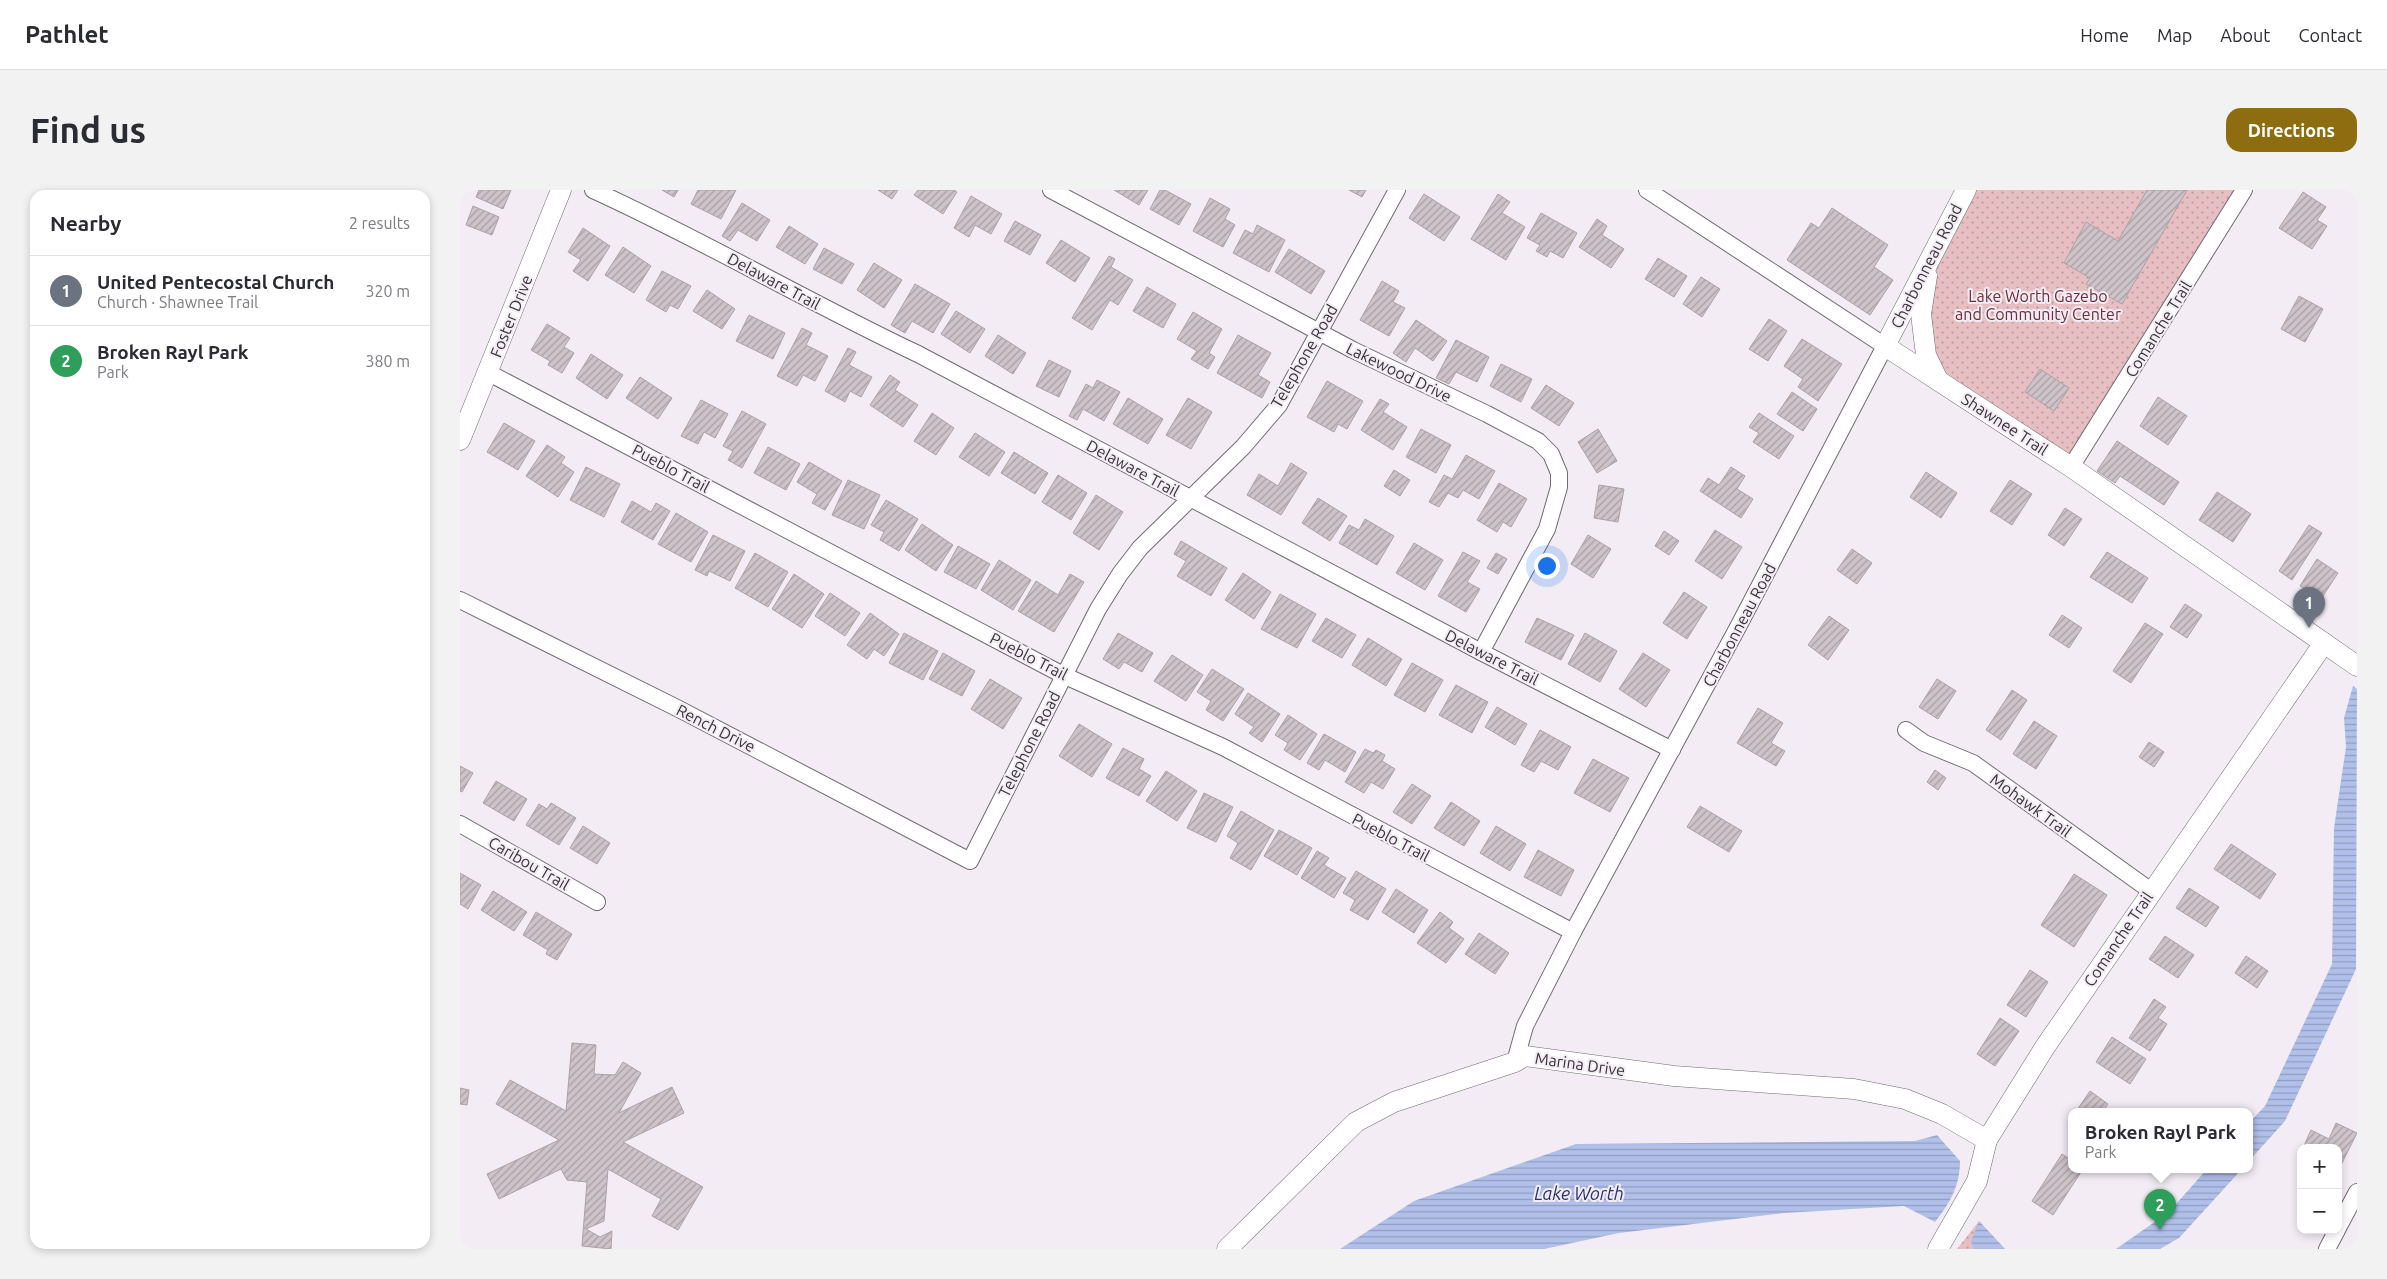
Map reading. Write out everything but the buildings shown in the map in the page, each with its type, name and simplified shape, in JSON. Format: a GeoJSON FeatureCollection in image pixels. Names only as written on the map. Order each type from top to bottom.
{"type":"FeatureCollection","features":[{"type":"Feature","properties":{"kind":"street","name":"Foster Drive"},"geometry":{"type":"LineString","coordinates":[[461,434],[489,372],[561,190]]}},
{"type":"Feature","properties":{"kind":"street","name":"Delaware Trail"},"geometry":{"type":"LineString","coordinates":[[593,190],[650,216],[876,335],[918,354],[1481,652],[1672,750]]}},
{"type":"Feature","properties":{"kind":"street","name":"Lakewood Drive"},"geometry":{"type":"LineString","coordinates":[[1051,190],[1318,332],[1487,414],[1538,441],[1551,454],[1559,473],[1560,487],[1548,529],[1481,652]]}},
{"type":"Feature","properties":{"kind":"street","name":"Telephone Road"},"geometry":{"type":"LineString","coordinates":[[970,861],[1063,675],[1098,609],[1120,574],[1140,548],[1243,446],[1279,405],[1397,190]]}},
{"type":"Feature","properties":{"kind":"street","name":"Shawnee Trail"},"geometry":{"type":"LineString","coordinates":[[1647,190],[2071,467],[2355,664]]}},
{"type":"Feature","properties":{"kind":"street","name":"Charbonneau Road"},"geometry":{"type":"LineString","coordinates":[[1515,1062],[1525,1026],[1573,932],[1672,750],[1966,190]]}},
{"type":"Feature","properties":{"kind":"street","name":"Comanche Trail"},"geometry":{"type":"LineString","coordinates":[[2071,467],[2244,190]]}},
{"type":"Feature","properties":{"kind":"street"},"geometry":{"type":"LineString","coordinates":[[1930,257],[1921,314],[1926,355],[1938,380]]}},
{"type":"Feature","properties":{"kind":"street","name":"Pueblo Trail"},"geometry":{"type":"LineString","coordinates":[[489,372],[1063,675],[1223,747],[1573,932]]}},
{"type":"Feature","properties":{"kind":"street","name":"Rench Drive"},"geometry":{"type":"LineString","coordinates":[[460,600],[678,708],[970,861]]}},
{"type":"Feature","properties":{"kind":"street","name":"Comanche Trail"},"geometry":{"type":"LineString","coordinates":[[1938,1249],[1977,1181],[1987,1140],[2045,1047],[2324,643]]}},
{"type":"Feature","properties":{"kind":"street","name":"Mohawk Trail"},"geometry":{"type":"LineString","coordinates":[[1906,730],[1924,743],[1973,763],[2151,891]]}},
{"type":"Feature","properties":{"kind":"street","name":"Caribou Trail"},"geometry":{"type":"LineString","coordinates":[[460,824],[597,902]]}},
{"type":"Feature","properties":{"kind":"street","name":"Marina Drive"},"geometry":{"type":"LineString","coordinates":[[1227,1249],[1356,1122],[1394,1102],[1515,1062],[1524,1056],[1674,1076],[1854,1089],[1905,1099],[1942,1114],[1987,1140]]}},
{"type":"Feature","properties":{"kind":"street"},"geometry":{"type":"LineString","coordinates":[[2342,1221],[2357,1192]]}},
{"type":"Feature","properties":{"kind":"street"},"geometry":{"type":"LineString","coordinates":[[2327,1249],[2335,1234]]}},
{"type":"Feature","properties":{"kind":"green space","name":"Lake Worth Gazebo and Community Center"},"geometry":{"type":"Polygon","coordinates":[[[1966,190],[2245,190],[2071,467],[1938,380],[1926,287],[1966,190]]]}},
{"type":"Feature","properties":{"kind":"green space"},"geometry":{"type":"Polygon","coordinates":[[[1979,1221],[2005,1249],[1957,1249],[1979,1221]]]}},
{"type":"Feature","properties":{"kind":"water"},"geometry":{"type":"Polygon","coordinates":[[[2353,686],[2357,689],[2356,969],[2285,1121],[2253,1157],[2253,1119],[2265,1106],[2332,964],[2334,828],[2346,747],[2344,718],[2353,686]]]}},
{"type":"Feature","properties":{"kind":"water","name":"Lake Worth"},"geometry":{"type":"Polygon","coordinates":[[[1937,1135],[1960,1161],[1960,1170],[1953,1194],[1935,1222],[1904,1206],[1784,1213],[1619,1233],[1544,1249],[1340,1249],[1414,1201],[1576,1144],[1915,1141],[1937,1135]]]}},
{"type":"Feature","properties":{"kind":"water"},"geometry":{"type":"Polygon","coordinates":[[[2203,1173],[2238,1173],[2179,1238],[2160,1249],[2116,1249],[2169,1212],[2203,1173]]]}},
{"type":"Feature","properties":{"kind":"water"},"geometry":{"type":"Polygon","coordinates":[[[1979,1221],[2005,1249],[1974,1249],[1971,1241],[1979,1221]]]}},
{"type":"Feature","properties":{"kind":"place","name":"United Pentecostal Church"},"geometry":{"type":"Point","coordinates":[2309,628]}},
{"type":"Feature","properties":{"kind":"place","name":"Broken Rayl Park"},"geometry":{"type":"Point","coordinates":[2160,1230]}}]}
